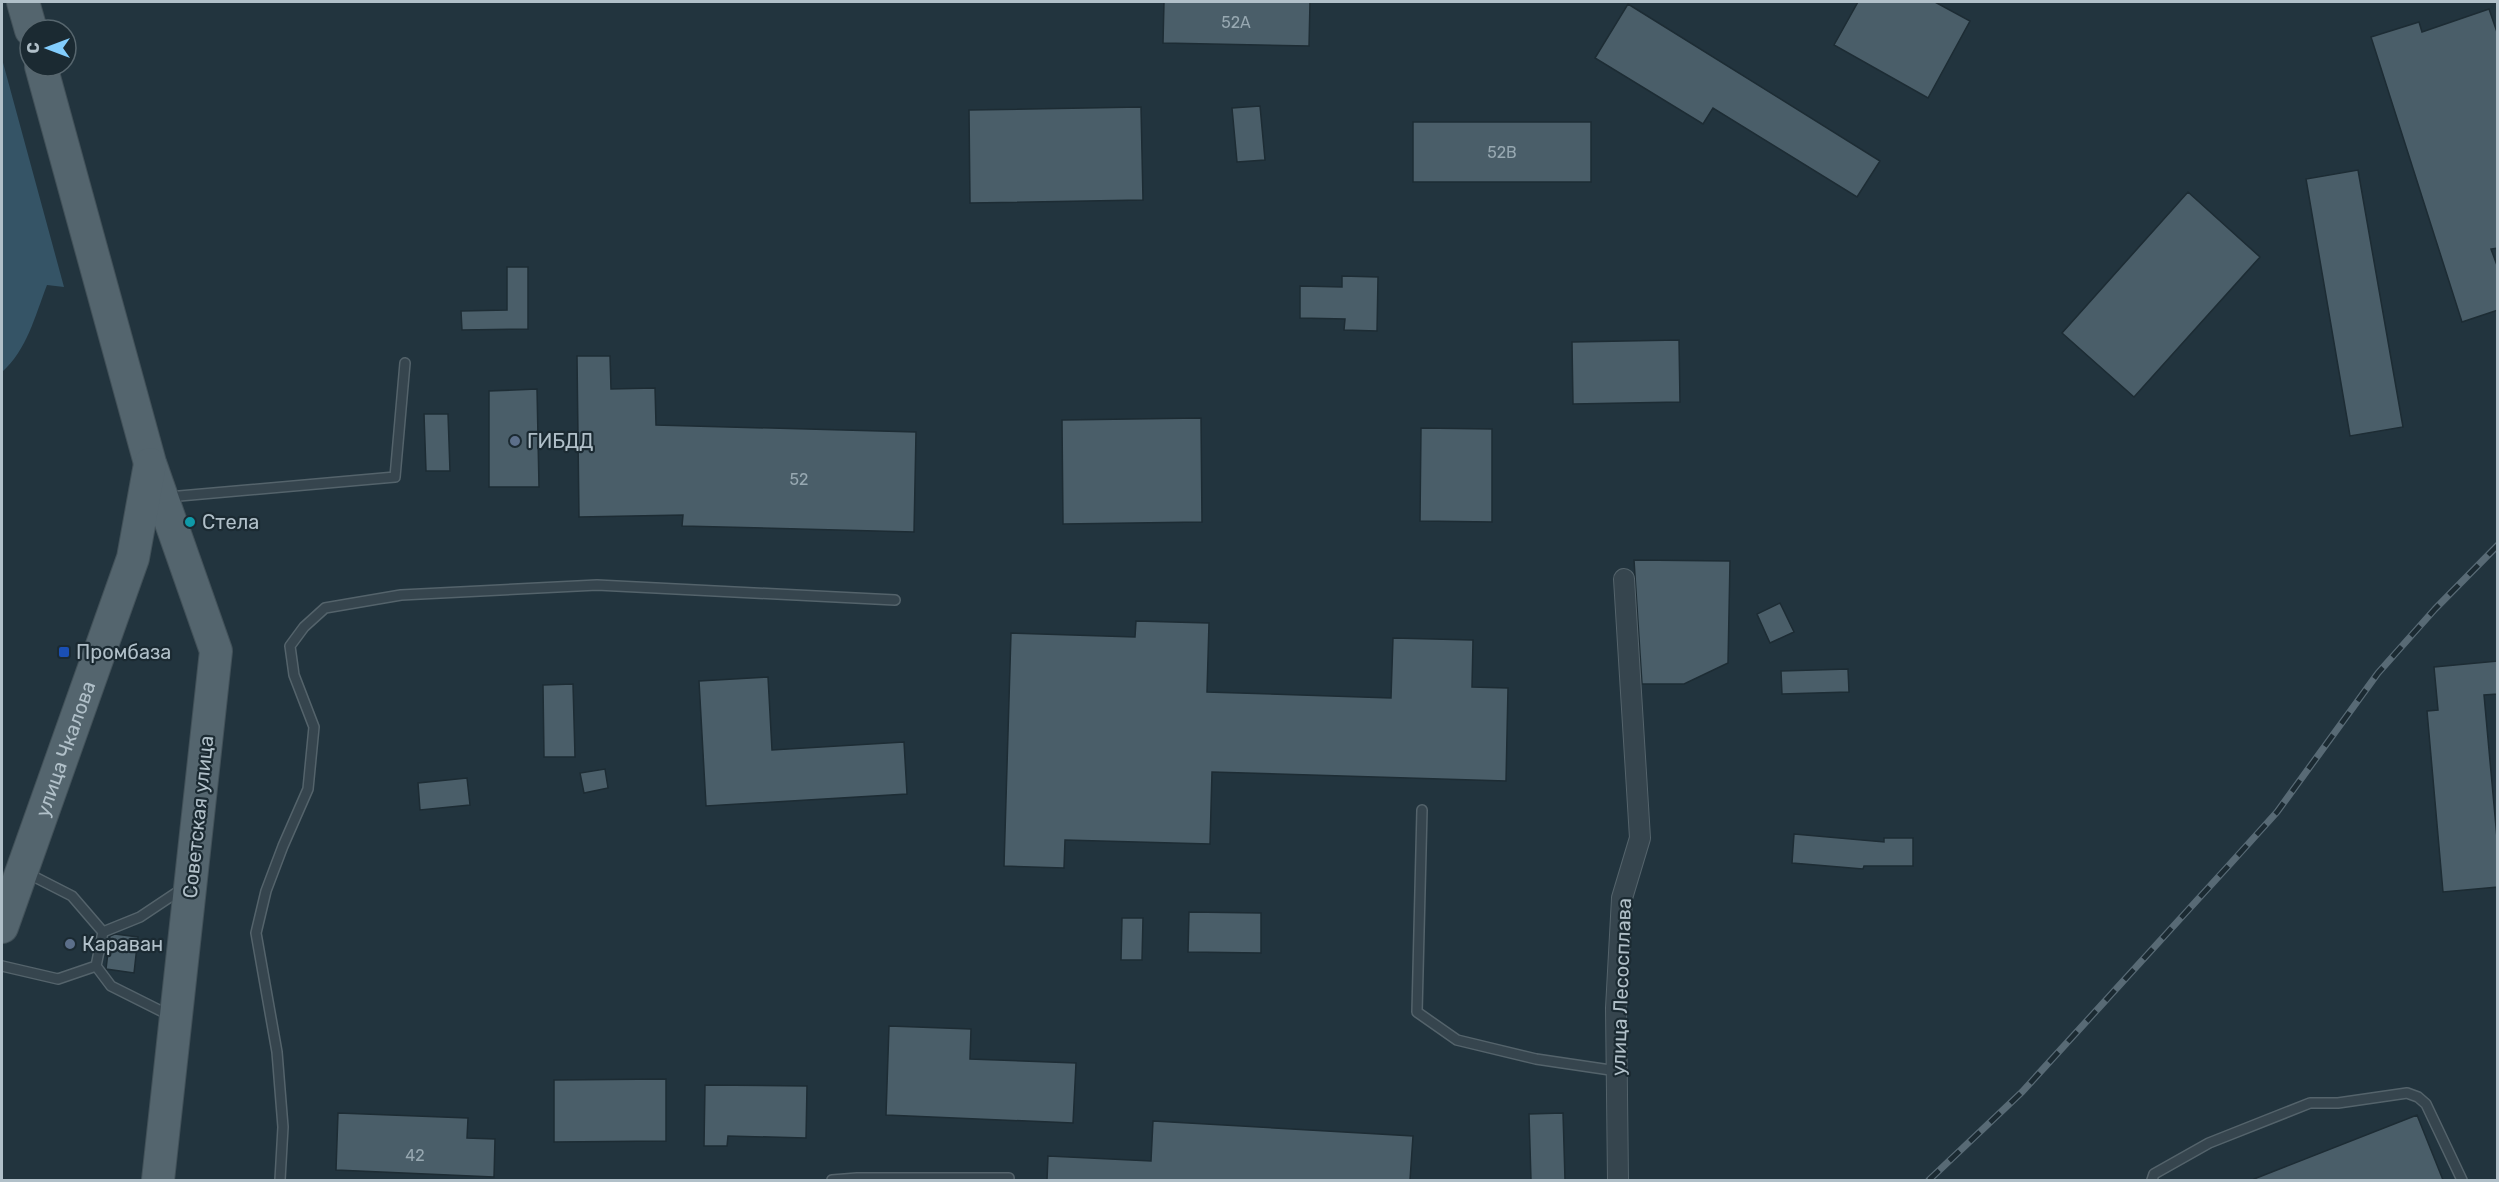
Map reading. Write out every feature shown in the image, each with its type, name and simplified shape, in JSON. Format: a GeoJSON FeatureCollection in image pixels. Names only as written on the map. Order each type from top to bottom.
{"type":"FeatureCollection","features":[{"type":"Feature","properties":{"kind":"main road"},"geometry":{"type":"LineString","coordinates":[[23,2],[28,18]]}},
{"type":"Feature","properties":{"kind":"main road","name":"Советская улица"},"geometry":{"type":"LineString","coordinates":[[44,78],[150,464],[216,651],[158,1180]]}},
{"type":"Feature","properties":{"kind":"main road","name":"улица Чкалова"},"geometry":{"type":"LineString","coordinates":[[2,927],[133,558],[150,464]]}},
{"type":"Feature","properties":{"kind":"street","name":"улица Лесосплава"},"geometry":{"type":"LineString","coordinates":[[1618,1180],[1616,1008],[1622,898],[1640,838],[1624,579]]}},
{"type":"Feature","properties":{"kind":"lane"},"geometry":{"type":"LineString","coordinates":[[163,498],[395,477],[405,363]]}},
{"type":"Feature","properties":{"kind":"lane"},"geometry":{"type":"LineString","coordinates":[[291,1180],[280,1178],[283,1127],[277,1052],[256,933],[269,882],[308,789],[314,727],[294,675],[290,646],[304,627],[325,608],[401,595],[597,585],[896,600]]}},
{"type":"Feature","properties":{"kind":"lane"},"geometry":{"type":"LineString","coordinates":[[1422,810],[1417,1012],[1457,1040],[1536,1059],[1617,1071]]}},
{"type":"Feature","properties":{"kind":"lane"},"geometry":{"type":"LineString","coordinates":[[22,870],[72,896],[103,932]]}},
{"type":"Feature","properties":{"kind":"lane"},"geometry":{"type":"LineString","coordinates":[[103,932],[140,917],[190,884]]}},
{"type":"Feature","properties":{"kind":"lane"},"geometry":{"type":"LineString","coordinates":[[103,932],[96,966],[111,986],[176,1018]]}},
{"type":"Feature","properties":{"kind":"lane"},"geometry":{"type":"LineString","coordinates":[[2,966],[58,979],[96,966]]}},
{"type":"Feature","properties":{"kind":"lane"},"geometry":{"type":"LineString","coordinates":[[2152,1180],[2154,1174],[2209,1143],[2310,1103],[2338,1103],[2407,1093],[2418,1097],[2426,1104],[2462,1180]]}},
{"type":"Feature","properties":{"kind":"lane"},"geometry":{"type":"LineString","coordinates":[[832,1180],[1009,1178]]}},
{"type":"Feature","properties":{"kind":"water"},"geometry":{"type":"Polygon","coordinates":[[[2,59],[64,287],[47,285],[24,343],[2,372],[2,59]]]}},
{"type":"Feature","properties":{"kind":"building"},"geometry":{"type":"Polygon","coordinates":[[[1164,2],[1310,2],[1309,46],[1163,43],[1164,2]]]}},
{"type":"Feature","properties":{"kind":"building"},"geometry":{"type":"Polygon","coordinates":[[[1858,2],[1935,2],[1970,21],[1928,98],[1834,45],[1858,2]]]}},
{"type":"Feature","properties":{"kind":"building"},"geometry":{"type":"Polygon","coordinates":[[[1628,4],[1880,161],[1857,197],[1713,108],[1703,124],[1595,58],[1628,4]]]}},
{"type":"Feature","properties":{"kind":"building"},"geometry":{"type":"Polygon","coordinates":[[[2489,9],[2498,35],[2498,248],[2491,249],[2498,268],[2498,310],[2462,322],[2371,37],[2419,22],[2422,32],[2489,9]]]}},
{"type":"Feature","properties":{"kind":"building"},"geometry":{"type":"Polygon","coordinates":[[[1260,106],[1265,160],[1237,162],[1232,108],[1260,106]]]}},
{"type":"Feature","properties":{"kind":"building"},"geometry":{"type":"Polygon","coordinates":[[[1141,107],[1143,200],[970,203],[969,110],[1141,107]]]}},
{"type":"Feature","properties":{"kind":"building"},"geometry":{"type":"Polygon","coordinates":[[[1413,122],[1591,122],[1591,182],[1413,182],[1413,122]]]}},
{"type":"Feature","properties":{"kind":"building"},"geometry":{"type":"Polygon","coordinates":[[[2358,170],[2403,427],[2350,436],[2306,179],[2358,170]]]}},
{"type":"Feature","properties":{"kind":"building"},"geometry":{"type":"Polygon","coordinates":[[[2188,192],[2260,257],[2134,397],[2062,333],[2188,192]]]}},
{"type":"Feature","properties":{"kind":"building"},"geometry":{"type":"Polygon","coordinates":[[[507,267],[528,267],[528,329],[462,330],[461,311],[507,310],[507,267]]]}},
{"type":"Feature","properties":{"kind":"building"},"geometry":{"type":"Polygon","coordinates":[[[1342,276],[1378,277],[1377,331],[1344,330],[1345,319],[1300,318],[1300,286],[1342,287],[1342,276]]]}},
{"type":"Feature","properties":{"kind":"building"},"geometry":{"type":"Polygon","coordinates":[[[1679,340],[1680,402],[1573,404],[1572,342],[1679,340]]]}},
{"type":"Feature","properties":{"kind":"building"},"geometry":{"type":"Polygon","coordinates":[[[577,356],[610,356],[611,389],[655,388],[656,425],[916,432],[914,532],[682,526],[683,515],[579,517],[577,356]]]}},
{"type":"Feature","properties":{"kind":"building"},"geometry":{"type":"Polygon","coordinates":[[[537,389],[539,487],[489,487],[489,391],[537,389]]]}},
{"type":"Feature","properties":{"kind":"building"},"geometry":{"type":"Polygon","coordinates":[[[424,414],[448,414],[450,471],[426,471],[424,414]]]}},
{"type":"Feature","properties":{"kind":"building"},"geometry":{"type":"Polygon","coordinates":[[[1201,418],[1202,522],[1063,524],[1062,420],[1201,418]]]}},
{"type":"Feature","properties":{"kind":"building"},"geometry":{"type":"Polygon","coordinates":[[[1421,428],[1492,429],[1492,522],[1420,521],[1421,428]]]}},
{"type":"Feature","properties":{"kind":"building"},"geometry":{"type":"Polygon","coordinates":[[[1634,560],[1730,561],[1728,663],[1684,684],[1642,684],[1634,560]]]}},
{"type":"Feature","properties":{"kind":"building"},"geometry":{"type":"Polygon","coordinates":[[[1780,603],[1794,632],[1770,643],[1757,614],[1780,603]]]}},
{"type":"Feature","properties":{"kind":"building"},"geometry":{"type":"Polygon","coordinates":[[[1136,621],[1209,623],[1207,692],[1391,698],[1393,638],[1473,640],[1472,687],[1508,688],[1506,781],[1212,772],[1210,844],[1065,840],[1064,868],[1004,866],[1011,633],[1135,637],[1136,621]]]}},
{"type":"Feature","properties":{"kind":"building"},"geometry":{"type":"Polygon","coordinates":[[[2498,661],[2498,694],[2484,695],[2498,849],[2498,887],[2443,892],[2427,711],[2438,710],[2434,667],[2498,661]]]}},
{"type":"Feature","properties":{"kind":"building"},"geometry":{"type":"Polygon","coordinates":[[[1848,669],[1849,692],[1782,694],[1781,671],[1848,669]]]}},
{"type":"Feature","properties":{"kind":"building"},"geometry":{"type":"Polygon","coordinates":[[[768,677],[772,750],[904,742],[907,794],[706,806],[699,681],[768,677]]]}},
{"type":"Feature","properties":{"kind":"building"},"geometry":{"type":"Polygon","coordinates":[[[573,684],[575,757],[544,757],[543,685],[573,684]]]}},
{"type":"Feature","properties":{"kind":"building"},"geometry":{"type":"Polygon","coordinates":[[[605,769],[608,788],[584,793],[580,773],[605,769]]]}},
{"type":"Feature","properties":{"kind":"building"},"geometry":{"type":"Polygon","coordinates":[[[467,778],[470,805],[420,810],[418,783],[467,778]]]}},
{"type":"Feature","properties":{"kind":"building"},"geometry":{"type":"Polygon","coordinates":[[[1794,834],[1884,842],[1884,838],[1913,838],[1913,866],[1864,866],[1863,869],[1792,863],[1794,834]]]}},
{"type":"Feature","properties":{"kind":"building"},"geometry":{"type":"Polygon","coordinates":[[[1189,912],[1261,913],[1261,953],[1188,952],[1189,912]]]}},
{"type":"Feature","properties":{"kind":"building"},"geometry":{"type":"Polygon","coordinates":[[[1122,918],[1143,918],[1142,960],[1121,960],[1122,918]]]}},
{"type":"Feature","properties":{"kind":"building"},"geometry":{"type":"Polygon","coordinates":[[[115,934],[138,937],[134,973],[106,969],[110,936],[115,934]]]}},
{"type":"Feature","properties":{"kind":"building"},"geometry":{"type":"Polygon","coordinates":[[[889,1026],[971,1029],[970,1059],[1076,1063],[1073,1123],[886,1115],[889,1026]]]}},
{"type":"Feature","properties":{"kind":"building"},"geometry":{"type":"Polygon","coordinates":[[[666,1079],[666,1141],[554,1142],[554,1080],[666,1079]]]}},
{"type":"Feature","properties":{"kind":"building"},"geometry":{"type":"Polygon","coordinates":[[[705,1085],[807,1086],[806,1138],[728,1136],[727,1146],[704,1146],[705,1085]]]}},
{"type":"Feature","properties":{"kind":"building"},"geometry":{"type":"Polygon","coordinates":[[[338,1113],[468,1118],[467,1138],[495,1139],[494,1177],[336,1170],[338,1113]]]}},
{"type":"Feature","properties":{"kind":"building"},"geometry":{"type":"Polygon","coordinates":[[[1563,1113],[1565,1180],[1531,1180],[1529,1114],[1563,1113]]]}},
{"type":"Feature","properties":{"kind":"building"},"geometry":{"type":"Polygon","coordinates":[[[2417,1115],[2443,1180],[2254,1180],[2254,1179],[2417,1115]]]}},
{"type":"Feature","properties":{"kind":"building"},"geometry":{"type":"Polygon","coordinates":[[[1153,1121],[1413,1136],[1410,1180],[1047,1180],[1048,1156],[1151,1161],[1153,1121]]]}},
{"type":"Feature","properties":{"kind":"railway"},"geometry":{"type":"LineString","coordinates":[[1929,1180],[2022,1092],[2277,812],[2378,673],[2435,609],[2498,545]]}},
{"type":"Feature","properties":{"kind":"place","name":"ГИБДД"},"geometry":{"type":"Point","coordinates":[515,441]}},
{"type":"Feature","properties":{"kind":"place","name":"Стела"},"geometry":{"type":"Point","coordinates":[190,522]}},
{"type":"Feature","properties":{"kind":"place","name":"Промбаза"},"geometry":{"type":"Point","coordinates":[64,652]}},
{"type":"Feature","properties":{"kind":"place","name":"Караван"},"geometry":{"type":"Point","coordinates":[70,944]}}]}
